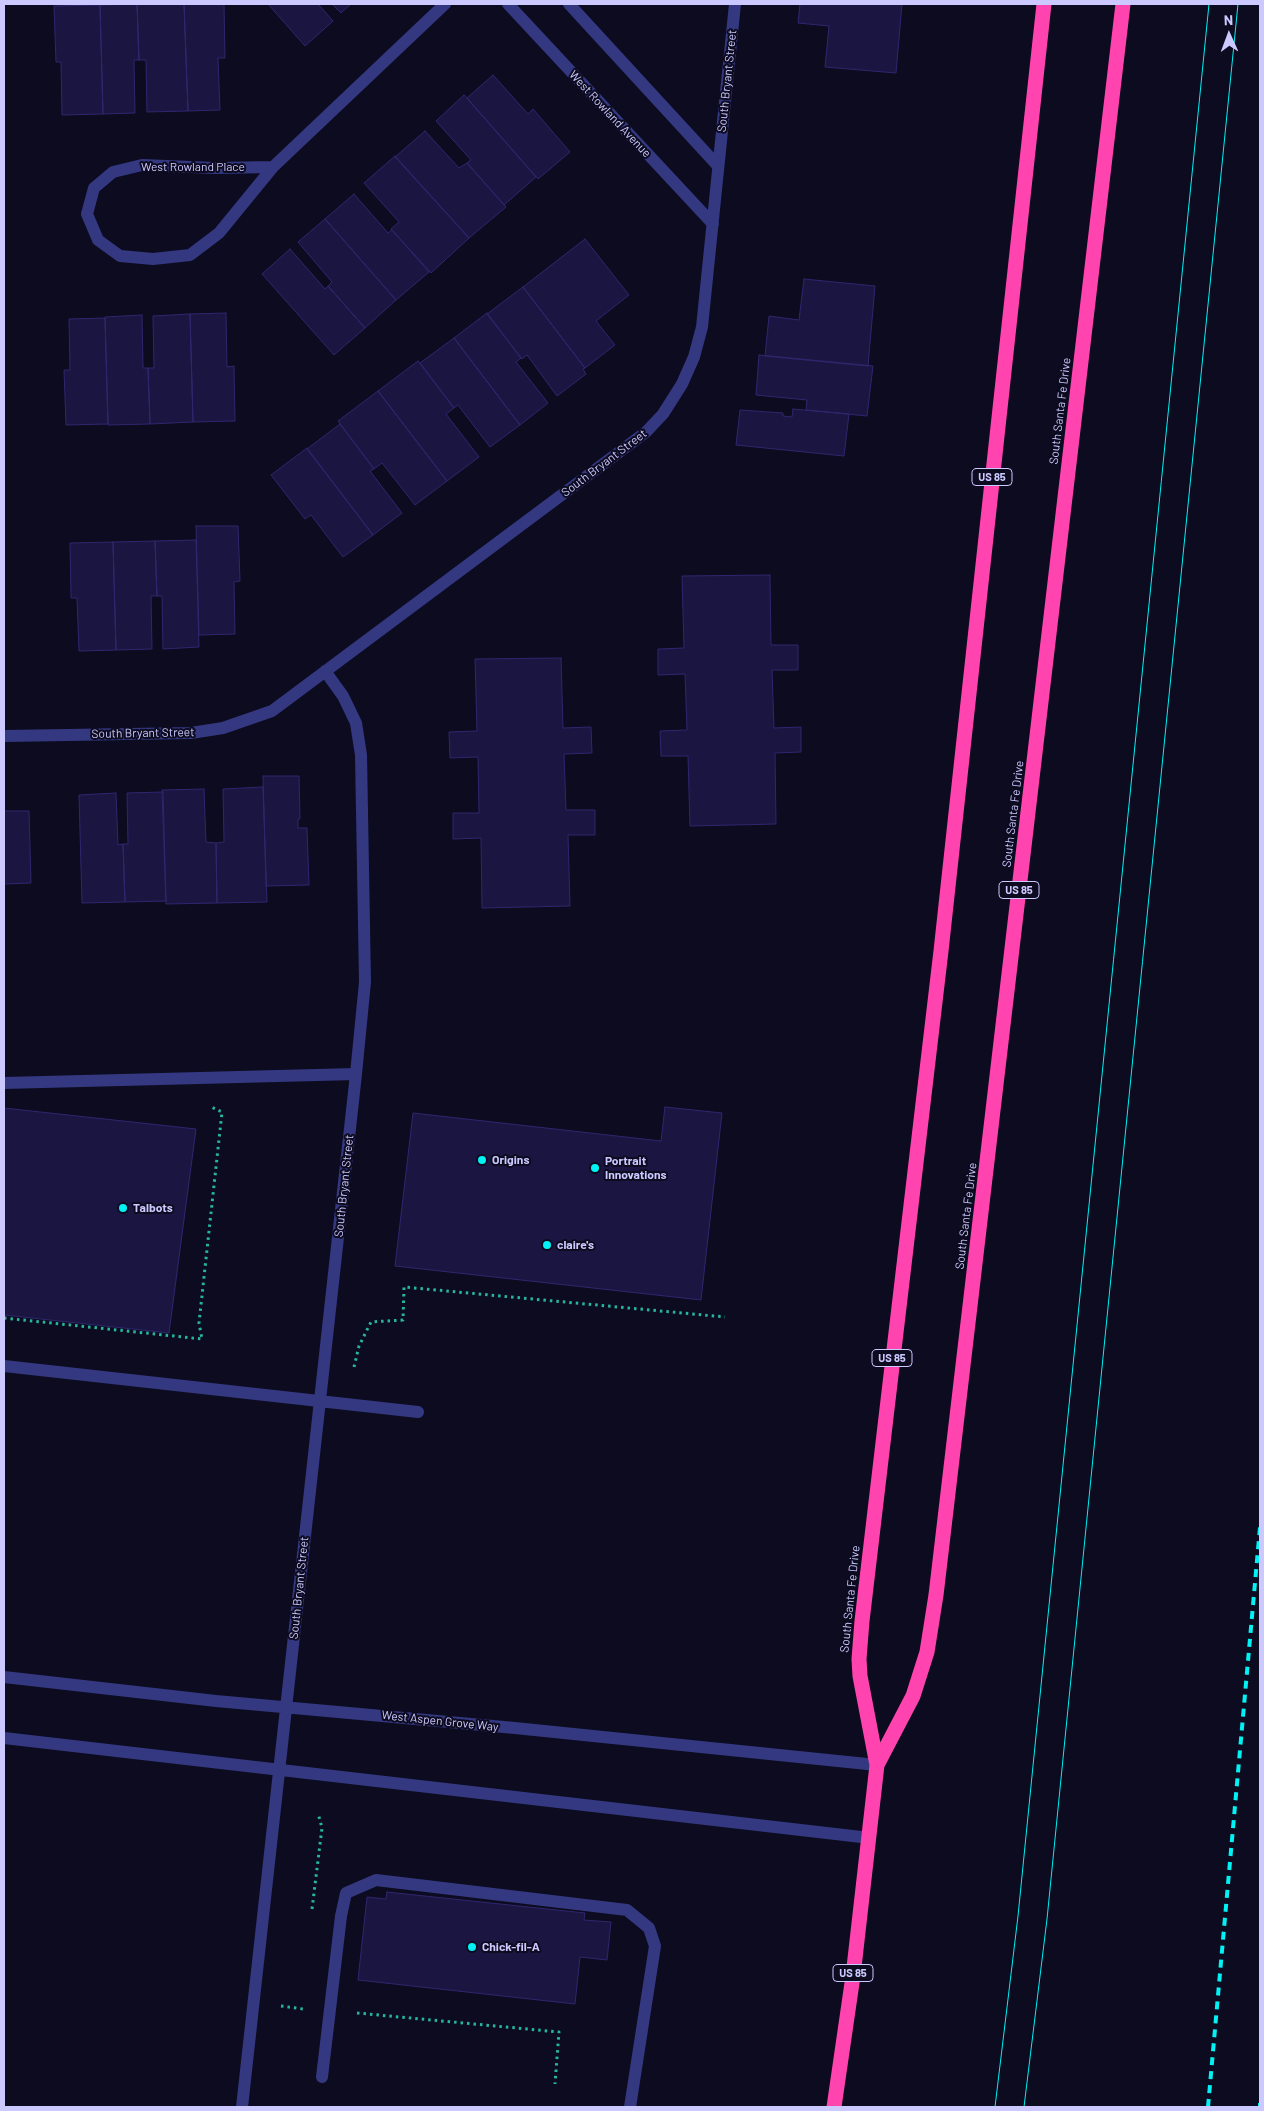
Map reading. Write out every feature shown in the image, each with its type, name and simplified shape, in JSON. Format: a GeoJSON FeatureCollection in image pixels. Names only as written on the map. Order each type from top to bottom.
{"type":"FeatureCollection","features":[{"type":"Feature","properties":{"kind":"highway","name":"South Santa Fe Drive"},"geometry":{"type":"LineString","coordinates":[[834,2107],[870,1838],[877,1765],[860,1676],[859,1659],[862,1622],[941,950],[1044,4]]}},
{"type":"Feature","properties":{"kind":"highway","name":"South Santa Fe Drive"},"geometry":{"type":"LineString","coordinates":[[877,1765],[913,1696],[926,1652],[936,1595],[1123,4]]}},
{"type":"Feature","properties":{"kind":"street","name":"West Rowland Place"},"geometry":{"type":"LineString","coordinates":[[273,167],[215,168],[142,165],[113,172],[94,188],[88,214],[98,240],[120,256],[153,259],[190,255],[218,233],[273,167],[445,4]]}},
{"type":"Feature","properties":{"kind":"street","name":"West Rowland Avenue"},"geometry":{"type":"LineString","coordinates":[[508,4],[713,224]]}},
{"type":"Feature","properties":{"kind":"street"},"geometry":{"type":"LineString","coordinates":[[569,4],[718,166]]}},
{"type":"Feature","properties":{"kind":"street","name":"South Bryant Street"},"geometry":{"type":"LineString","coordinates":[[4,736],[191,733],[223,728],[272,711],[646,432],[663,414],[682,384],[694,357],[702,327],[735,4]]}},
{"type":"Feature","properties":{"kind":"street","name":"South Bryant Street"},"geometry":{"type":"LineString","coordinates":[[242,2107],[356,1074],[365,960],[361,756],[356,723],[343,696],[326,672]]}},
{"type":"Feature","properties":{"kind":"street"},"geometry":{"type":"LineString","coordinates":[[4,1083],[356,1074]]}},
{"type":"Feature","properties":{"kind":"street"},"geometry":{"type":"LineString","coordinates":[[4,1366],[418,1412]]}},
{"type":"Feature","properties":{"kind":"street","name":"West Aspen Grove Way"},"geometry":{"type":"LineString","coordinates":[[4,1677],[877,1765]]}},
{"type":"Feature","properties":{"kind":"street"},"geometry":{"type":"LineString","coordinates":[[4,1738],[870,1838]]}},
{"type":"Feature","properties":{"kind":"street"},"geometry":{"type":"LineString","coordinates":[[322,2077],[341,1916],[346,1893],[376,1880],[628,1910],[649,1928],[655,1946],[630,2107]]}},
{"type":"Feature","properties":{"kind":"path"},"geometry":{"type":"LineString","coordinates":[[4,1318],[202,1339],[199,1323],[222,1112],[206,1105]]}},
{"type":"Feature","properties":{"kind":"path"},"geometry":{"type":"LineString","coordinates":[[354,1367],[359,1346],[371,1322],[403,1320],[404,1288],[724,1317]]}},
{"type":"Feature","properties":{"kind":"path"},"geometry":{"type":"LineString","coordinates":[[281,2006],[308,2010]]}},
{"type":"Feature","properties":{"kind":"path"},"geometry":{"type":"LineString","coordinates":[[350,2013],[559,2032],[556,2084]]}},
{"type":"Feature","properties":{"kind":"building"},"geometry":{"type":"Polygon","coordinates":[[[137,4],[184,4],[188,111],[147,112],[146,60],[139,60],[137,4]]]}},
{"type":"Feature","properties":{"kind":"building"},"geometry":{"type":"Polygon","coordinates":[[[137,4],[139,60],[134,60],[135,113],[103,114],[100,5],[137,4]]]}},
{"type":"Feature","properties":{"kind":"building"},"geometry":{"type":"Polygon","coordinates":[[[184,4],[224,4],[225,58],[218,58],[220,110],[188,111],[184,4]]]}},
{"type":"Feature","properties":{"kind":"building"},"geometry":{"type":"Polygon","coordinates":[[[268,4],[318,4],[333,21],[305,46],[268,4]]]}},
{"type":"Feature","properties":{"kind":"building"},"geometry":{"type":"Polygon","coordinates":[[[332,4],[351,4],[341,13],[332,4]]]}},
{"type":"Feature","properties":{"kind":"building"},"geometry":{"type":"Polygon","coordinates":[[[800,4],[902,4],[896,73],[825,67],[829,26],[798,23],[800,4]]]}},
{"type":"Feature","properties":{"kind":"building"},"geometry":{"type":"Polygon","coordinates":[[[100,5],[103,114],[62,115],[61,62],[56,62],[54,6],[100,5]]]}},
{"type":"Feature","properties":{"kind":"building"},"geometry":{"type":"Polygon","coordinates":[[[493,75],[528,114],[533,109],[570,152],[538,179],[467,98],[493,75]]]}},
{"type":"Feature","properties":{"kind":"building"},"geometry":{"type":"Polygon","coordinates":[[[464,95],[536,177],[504,205],[467,163],[471,160],[436,121],[464,95]]]}},
{"type":"Feature","properties":{"kind":"building"},"geometry":{"type":"Polygon","coordinates":[[[425,131],[459,168],[467,163],[506,207],[469,238],[395,157],[425,131]]]}},
{"type":"Feature","properties":{"kind":"building"},"geometry":{"type":"Polygon","coordinates":[[[395,156],[469,238],[431,273],[391,229],[399,222],[364,183],[395,156]]]}},
{"type":"Feature","properties":{"kind":"building"},"geometry":{"type":"Polygon","coordinates":[[[354,194],[388,233],[392,230],[429,272],[396,300],[325,219],[354,194]]]}},
{"type":"Feature","properties":{"kind":"building"},"geometry":{"type":"Polygon","coordinates":[[[325,219],[396,300],[365,328],[328,286],[332,282],[298,242],[325,219]]]}},
{"type":"Feature","properties":{"kind":"building"},"geometry":{"type":"Polygon","coordinates":[[[585,239],[629,295],[596,321],[615,345],[585,368],[523,287],[585,239]]]}},
{"type":"Feature","properties":{"kind":"building"},"geometry":{"type":"Polygon","coordinates":[[[290,249],[325,289],[328,286],[365,328],[334,355],[262,274],[290,249]]]}},
{"type":"Feature","properties":{"kind":"building"},"geometry":{"type":"Polygon","coordinates":[[[804,279],[875,286],[868,366],[765,356],[769,316],[799,320],[804,279]]]}},
{"type":"Feature","properties":{"kind":"building"},"geometry":{"type":"Polygon","coordinates":[[[523,287],[585,368],[583,369],[586,374],[557,396],[527,355],[522,359],[487,314],[523,287]]]}},
{"type":"Feature","properties":{"kind":"building"},"geometry":{"type":"Polygon","coordinates":[[[226,313],[227,367],[234,366],[235,421],[193,422],[190,314],[226,313]]]}},
{"type":"Feature","properties":{"kind":"building"},"geometry":{"type":"Polygon","coordinates":[[[487,313],[521,358],[516,362],[548,403],[520,425],[454,338],[487,313]]]}},
{"type":"Feature","properties":{"kind":"building"},"geometry":{"type":"Polygon","coordinates":[[[190,314],[193,422],[150,424],[148,368],[154,368],[153,316],[190,314]]]}},
{"type":"Feature","properties":{"kind":"building"},"geometry":{"type":"Polygon","coordinates":[[[142,315],[143,368],[148,368],[150,424],[108,425],[105,317],[142,315]]]}},
{"type":"Feature","properties":{"kind":"building"},"geometry":{"type":"Polygon","coordinates":[[[105,318],[108,424],[66,425],[64,370],[70,370],[69,319],[105,318]]]}},
{"type":"Feature","properties":{"kind":"building"},"geometry":{"type":"Polygon","coordinates":[[[454,338],[520,425],[490,447],[458,405],[454,408],[420,363],[454,338]]]}},
{"type":"Feature","properties":{"kind":"building"},"geometry":{"type":"Polygon","coordinates":[[[759,355],[873,366],[867,416],[806,410],[807,400],[756,395],[759,355]]]}},
{"type":"Feature","properties":{"kind":"building"},"geometry":{"type":"Polygon","coordinates":[[[418,361],[454,408],[446,414],[479,457],[447,481],[378,391],[418,361]]]}},
{"type":"Feature","properties":{"kind":"building"},"geometry":{"type":"Polygon","coordinates":[[[378,391],[447,481],[415,505],[382,463],[374,469],[338,421],[378,391]]]}},
{"type":"Feature","properties":{"kind":"building"},"geometry":{"type":"Polygon","coordinates":[[[793,409],[849,414],[844,456],[736,445],[740,410],[783,413],[783,416],[792,417],[793,409]]]}},
{"type":"Feature","properties":{"kind":"building"},"geometry":{"type":"Polygon","coordinates":[[[340,424],[374,469],[370,471],[402,513],[373,535],[307,449],[340,424]]]}},
{"type":"Feature","properties":{"kind":"building"},"geometry":{"type":"Polygon","coordinates":[[[307,448],[373,535],[343,557],[311,515],[305,519],[271,475],[307,448]]]}},
{"type":"Feature","properties":{"kind":"building"},"geometry":{"type":"Polygon","coordinates":[[[196,526],[238,526],[240,581],[234,582],[235,634],[199,635],[196,526]]]}},
{"type":"Feature","properties":{"kind":"building"},"geometry":{"type":"Polygon","coordinates":[[[196,540],[199,647],[163,649],[162,596],[157,596],[155,541],[196,540]]]}},
{"type":"Feature","properties":{"kind":"building"},"geometry":{"type":"Polygon","coordinates":[[[155,541],[157,596],[151,596],[152,649],[116,650],[113,542],[155,541]]]}},
{"type":"Feature","properties":{"kind":"building"},"geometry":{"type":"Polygon","coordinates":[[[113,542],[116,650],[79,651],[77,598],[71,598],[70,543],[113,542]]]}},
{"type":"Feature","properties":{"kind":"building"},"geometry":{"type":"Polygon","coordinates":[[[770,575],[771,645],[798,645],[798,670],[772,670],[774,728],[801,727],[801,752],[775,753],[776,824],[690,826],[688,756],[661,756],[660,731],[687,730],[685,674],[658,675],[658,649],[684,648],[682,576],[770,575]]]}},
{"type":"Feature","properties":{"kind":"building"},"geometry":{"type":"Polygon","coordinates":[[[561,658],[563,728],[591,727],[592,753],[564,754],[566,810],[595,810],[595,835],[568,835],[570,906],[482,908],[481,838],[453,839],[453,813],[479,813],[478,757],[450,758],[449,732],[477,731],[475,659],[561,658]]]}},
{"type":"Feature","properties":{"kind":"building"},"geometry":{"type":"Polygon","coordinates":[[[263,776],[299,776],[300,819],[298,819],[298,828],[307,828],[309,885],[266,886],[263,776]]]}},
{"type":"Feature","properties":{"kind":"building"},"geometry":{"type":"Polygon","coordinates":[[[263,787],[267,902],[217,903],[216,843],[224,842],[223,789],[263,787]]]}},
{"type":"Feature","properties":{"kind":"building"},"geometry":{"type":"Polygon","coordinates":[[[204,789],[206,842],[216,843],[217,903],[166,904],[162,790],[204,789]]]}},
{"type":"Feature","properties":{"kind":"building"},"geometry":{"type":"Polygon","coordinates":[[[163,792],[166,901],[125,902],[123,844],[128,844],[127,793],[163,792]]]}},
{"type":"Feature","properties":{"kind":"building"},"geometry":{"type":"Polygon","coordinates":[[[116,793],[118,845],[123,844],[125,902],[82,903],[79,795],[116,793]]]}},
{"type":"Feature","properties":{"kind":"building"},"geometry":{"type":"Polygon","coordinates":[[[4,811],[29,811],[31,883],[4,884],[4,811]]]}},
{"type":"Feature","properties":{"kind":"building"},"geometry":{"type":"Polygon","coordinates":[[[665,1107],[722,1113],[701,1300],[395,1266],[413,1113],[661,1141],[665,1107]]]}},
{"type":"Feature","properties":{"kind":"building"},"geometry":{"type":"Polygon","coordinates":[[[4,1108],[196,1129],[169,1333],[4,1315],[4,1108]]]}},
{"type":"Feature","properties":{"kind":"building"},"geometry":{"type":"Polygon","coordinates":[[[387,1892],[585,1913],[584,1920],[611,1922],[607,1960],[580,1957],[575,2004],[358,1980],[367,1897],[386,1899],[387,1892]]]}},
{"type":"Feature","properties":{"kind":"tram line"},"geometry":{"type":"LineString","coordinates":[[995,2107],[1018,1916],[1209,4]]}},
{"type":"Feature","properties":{"kind":"tram line"},"geometry":{"type":"LineString","coordinates":[[1024,2107],[1047,1919],[1238,4]]}},
{"type":"Feature","properties":{"kind":"railway"},"geometry":{"type":"LineString","coordinates":[[1208,2107],[1260,1527]]}},
{"type":"Feature","properties":{"kind":"place","name":"Origins"},"geometry":{"type":"Point","coordinates":[482,1160]}},
{"type":"Feature","properties":{"kind":"place","name":"Portrait Innovations"},"geometry":{"type":"Point","coordinates":[595,1168]}},
{"type":"Feature","properties":{"kind":"place","name":"Talbots"},"geometry":{"type":"Point","coordinates":[123,1208]}},
{"type":"Feature","properties":{"kind":"place","name":"claire's"},"geometry":{"type":"Point","coordinates":[547,1245]}},
{"type":"Feature","properties":{"kind":"place","name":"Chick-fil-A"},"geometry":{"type":"Point","coordinates":[472,1947]}}]}
